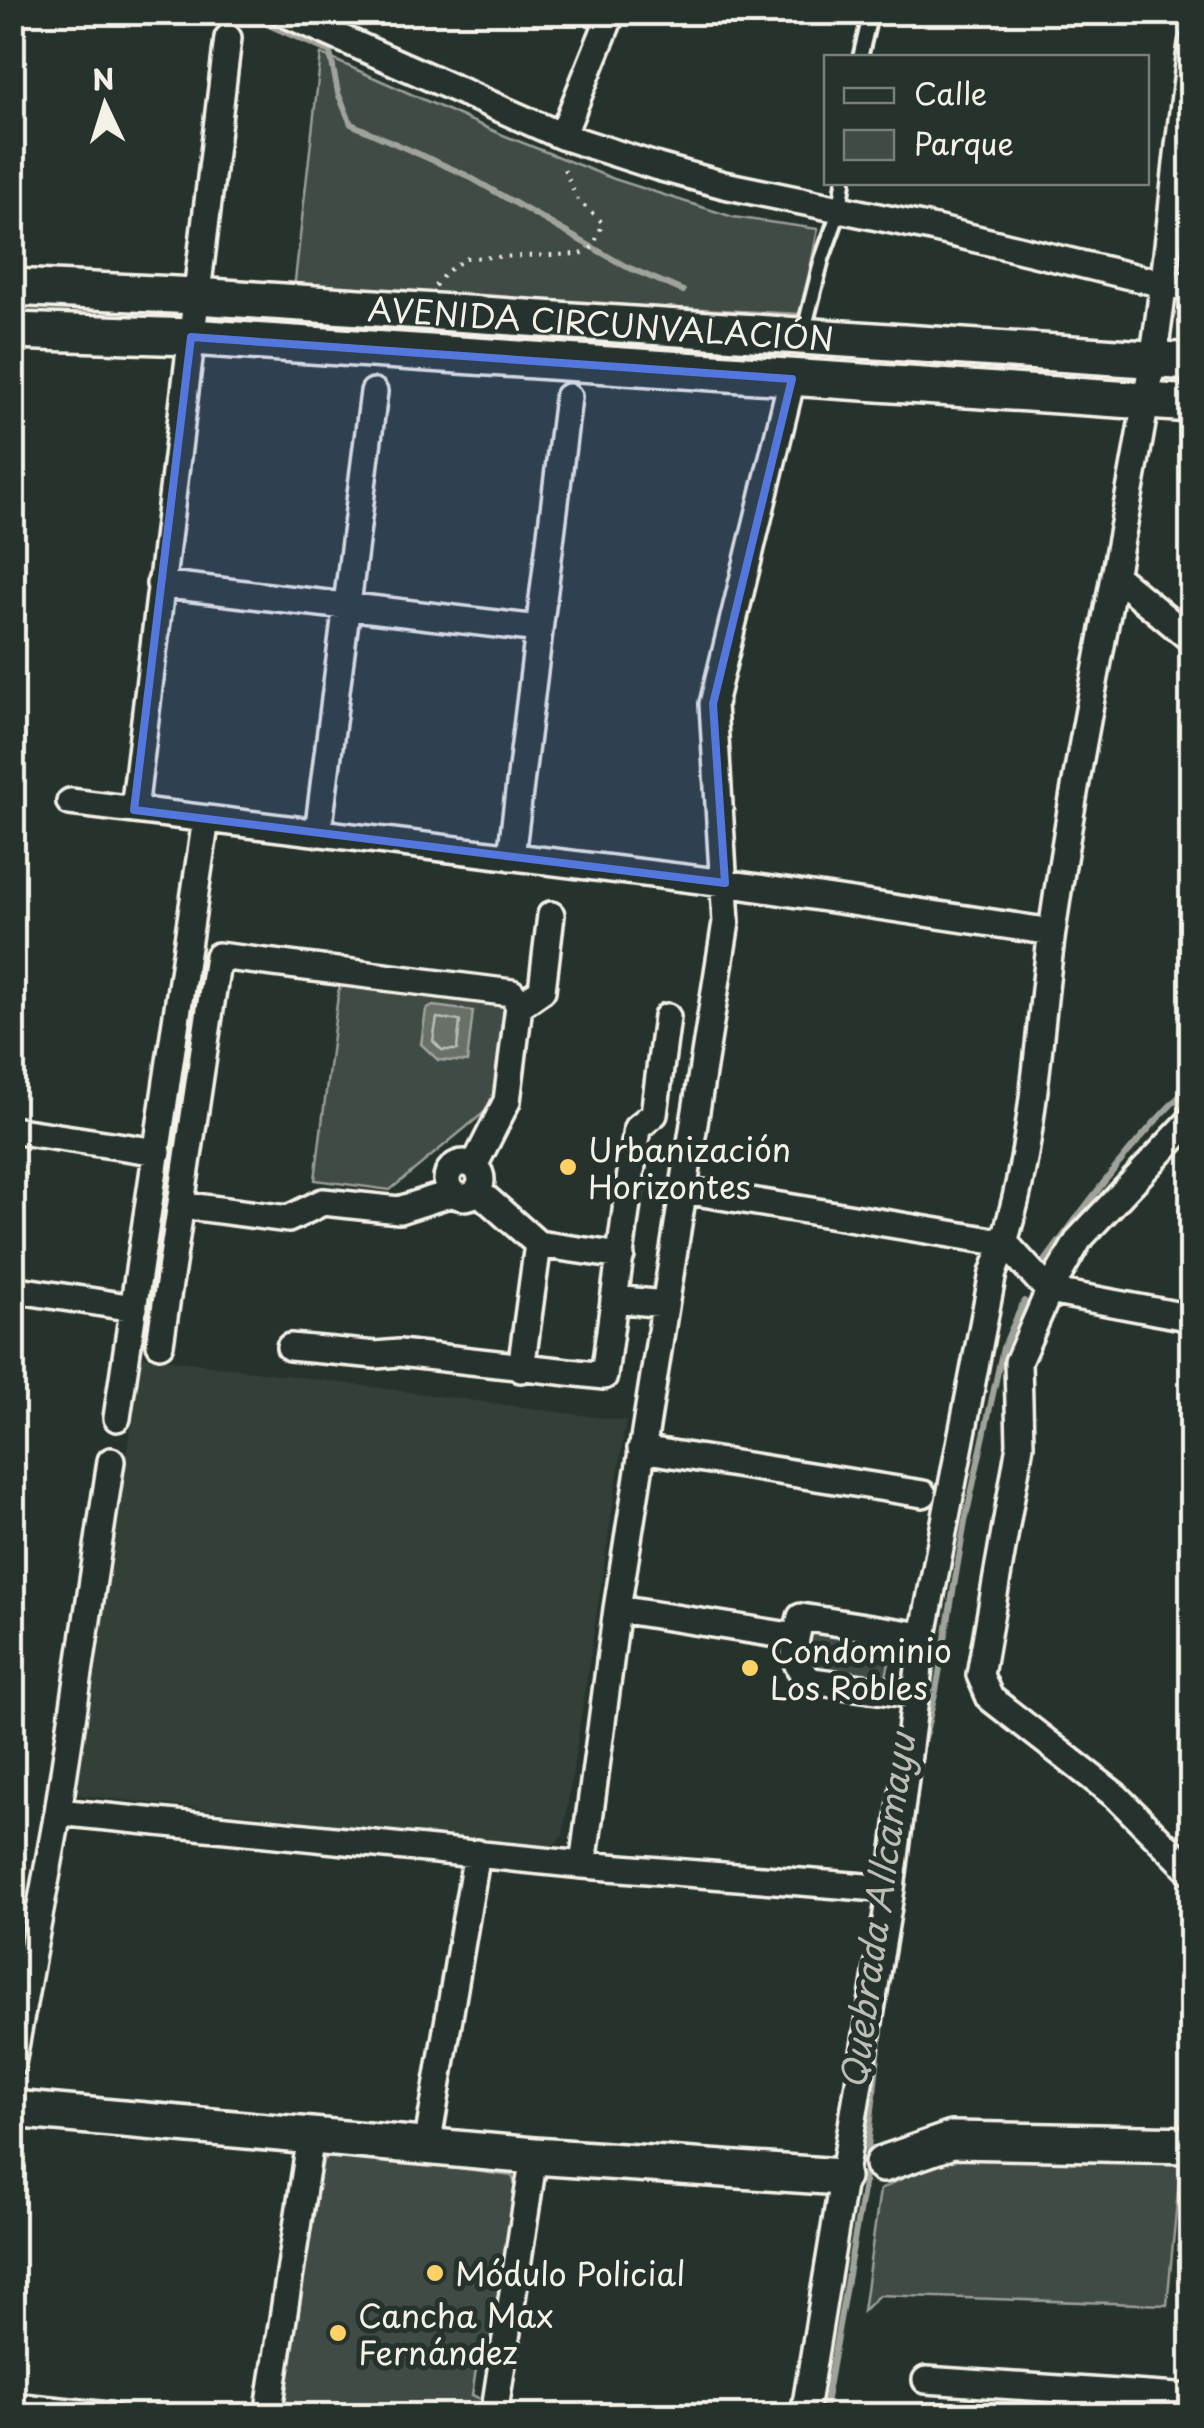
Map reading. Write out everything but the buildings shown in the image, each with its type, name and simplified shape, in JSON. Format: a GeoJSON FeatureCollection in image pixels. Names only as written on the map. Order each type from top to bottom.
{"type":"FeatureCollection","features":[{"type":"Feature","properties":{"kind":"main road","name":"AVENIDA CIRCUNVALACIÓN"},"geometry":{"type":"LineString","coordinates":[[12,288],[195,296],[1192,362]]}},
{"type":"Feature","properties":{"kind":"main road","name":"AVENIDA CIRCUNVALACIÓN"},"geometry":{"type":"LineString","coordinates":[[12,331],[191,337],[1192,404]]}},
{"type":"Feature","properties":{"kind":"main road"},"geometry":{"type":"LineString","coordinates":[[12,2109],[534,2156],[858,2171],[952,2140],[1192,2145]]}},
{"type":"Feature","properties":{"kind":"street"},"geometry":{"type":"LineString","coordinates":[[282,12],[567,138],[708,180],[1163,284],[1192,286]]}},
{"type":"Feature","properties":{"kind":"street"},"geometry":{"type":"LineString","coordinates":[[567,138],[612,12]]}},
{"type":"Feature","properties":{"kind":"street"},"geometry":{"type":"LineString","coordinates":[[134,810],[228,38]]}},
{"type":"Feature","properties":{"kind":"street"},"geometry":{"type":"LineString","coordinates":[[804,2416],[858,2171],[922,1636],[993,1274],[1005,1243],[1031,1120],[1052,932],[1153,360],[1178,132],[1192,44]]}},
{"type":"Feature","properties":{"kind":"street"},"geometry":{"type":"LineString","coordinates":[[582,1866],[616,1609],[726,922],[713,704],[792,379]]}},
{"type":"Feature","properties":{"kind":"street"},"geometry":{"type":"LineString","coordinates":[[318,833],[374,392]]}},
{"type":"Feature","properties":{"kind":"street"},"geometry":{"type":"LineString","coordinates":[[511,857],[568,397]]}},
{"type":"Feature","properties":{"kind":"street"},"geometry":{"type":"LineString","coordinates":[[1114,575],[1192,640]]}},
{"type":"Feature","properties":{"kind":"street"},"geometry":{"type":"LineString","coordinates":[[160,584],[539,630]]}},
{"type":"Feature","properties":{"kind":"street"},"geometry":{"type":"LineString","coordinates":[[70,802],[725,883],[1052,932]]}},
{"type":"Feature","properties":{"kind":"street"},"geometry":{"type":"LineString","coordinates":[[116,1418],[206,819]]}},
{"type":"Feature","properties":{"kind":"street"},"geometry":{"type":"LineString","coordinates":[[519,1006],[542,990],[551,915]]}},
{"type":"Feature","properties":{"kind":"street"},"geometry":{"type":"LineString","coordinates":[[160,1344],[218,956],[512,992],[519,1006],[506,1102],[468,1183],[399,1210],[323,1202],[288,1219],[181,1205]]}},
{"type":"Feature","properties":{"kind":"street"},"geometry":{"type":"LineString","coordinates":[[290,1347],[399,1354],[604,1376],[637,1128],[654,1114],[667,1017]]}},
{"type":"Feature","properties":{"kind":"street"},"geometry":{"type":"LineString","coordinates":[[1192,1119],[1079,1238],[1018,1362],[1020,1445],[980,1676],[990,1698],[1116,1796],[1192,1872]]}},
{"type":"Feature","properties":{"kind":"street"},"geometry":{"type":"LineString","coordinates":[[12,1130],[158,1152]]}},
{"type":"Feature","properties":{"kind":"street"},"geometry":{"type":"LineString","coordinates":[[468,1183],[538,1244],[621,1256]]}},
{"type":"Feature","properties":{"kind":"street"},"geometry":{"type":"LineString","coordinates":[[684,1190],[1005,1243],[1050,1291],[1192,1318]]}},
{"type":"Feature","properties":{"kind":"street"},"geometry":{"type":"LineString","coordinates":[[522,1369],[538,1244]]}},
{"type":"Feature","properties":{"kind":"street"},"geometry":{"type":"LineString","coordinates":[[12,1289],[134,1308]]}},
{"type":"Feature","properties":{"kind":"street"},"geometry":{"type":"LineString","coordinates":[[614,1299],[664,1304]]}},
{"type":"Feature","properties":{"kind":"street"},"geometry":{"type":"LineString","coordinates":[[641,1449],[922,1494]]}},
{"type":"Feature","properties":{"kind":"street"},"geometry":{"type":"LineString","coordinates":[[12,2064],[58,1812],[112,1461]]}},
{"type":"Feature","properties":{"kind":"street"},"geometry":{"type":"LineString","coordinates":[[616,1609],[796,1637]]}},
{"type":"Feature","properties":{"kind":"street"},"geometry":{"type":"LineString","coordinates":[[914,1694],[812,1682],[795,1663],[796,1637],[801,1618],[922,1636]]}},
{"type":"Feature","properties":{"kind":"street"},"geometry":{"type":"LineString","coordinates":[[58,1812],[582,1866],[891,1889]]}},
{"type":"Feature","properties":{"kind":"street"},"geometry":{"type":"LineString","coordinates":[[426,2147],[477,1853]]}},
{"type":"Feature","properties":{"kind":"street"},"geometry":{"type":"LineString","coordinates":[[268,2416],[311,2136]]}},
{"type":"Feature","properties":{"kind":"street"},"geometry":{"type":"LineString","coordinates":[[494,2416],[534,2156]]}},
{"type":"Feature","properties":{"kind":"street"},"geometry":{"type":"LineString","coordinates":[[926,2380],[1108,2404],[1192,2398]]}},
{"type":"Feature","properties":{"kind":"street"},"geometry":{"type":"LineString","coordinates":[[12,2406],[109,2416]]}},
{"type":"Feature","properties":{"kind":"lane"},"geometry":{"type":"LineString","coordinates":[[861,55],[871,12]]}},
{"type":"Feature","properties":{"kind":"lane"},"geometry":{"type":"LineString","coordinates":[[802,336],[844,185]]}},
{"type":"Feature","properties":{"kind":"path"},"geometry":{"type":"LineString","coordinates":[[428,312],[432,290],[446,272],[466,258],[580,254],[593,247],[603,223],[578,199],[564,169],[567,138]]}},
{"type":"Feature","properties":{"kind":"highlighted area"},"geometry":{"type":"Polygon","coordinates":[[[191,337],[792,379],[713,704],[725,883],[134,810],[191,337]]]}},
{"type":"Feature","properties":{"kind":"shaded area"},"geometry":{"type":"Polygon","coordinates":[[[142,1356],[626,1421],[563,1835],[551,1848],[71,1794],[142,1356]]]}},
{"type":"Feature","properties":{"kind":"green space"},"geometry":{"type":"Polygon","coordinates":[[[321,54],[503,135],[614,179],[733,217],[818,229],[801,314],[294,289],[321,54]]]}},
{"type":"Feature","properties":{"kind":"green space"},"geometry":{"type":"Polygon","coordinates":[[[12,298],[180,306],[177,329],[13,323],[12,298]]]}},
{"type":"Feature","properties":{"kind":"green space"},"geometry":{"type":"Polygon","coordinates":[[[214,309],[1129,367],[1125,392],[214,332],[214,309]]]}},
{"type":"Feature","properties":{"kind":"green space"},"geometry":{"type":"Polygon","coordinates":[[[340,979],[510,1003],[498,1101],[390,1190],[315,1180],[340,979]]]}},
{"type":"Feature","properties":{"kind":"green space"},"geometry":{"type":"Polygon","coordinates":[[[809,1629],[894,1638],[885,1682],[809,1672],[804,1635],[809,1629]]]}},
{"type":"Feature","properties":{"kind":"green space"},"geometry":{"type":"Polygon","coordinates":[[[337,2153],[512,2176],[520,2196],[495,2342],[478,2356],[472,2395],[483,2400],[479,2415],[348,2415],[283,2408],[280,2396],[323,2160],[337,2153]]]}},
{"type":"Feature","properties":{"kind":"green space"},"geometry":{"type":"Polygon","coordinates":[[[943,2158],[1181,2160],[1167,2305],[879,2295],[863,2311],[880,2190],[943,2158]]]}},
{"type":"Feature","properties":{"kind":"water"},"geometry":{"type":"Polygon","coordinates":[[[433,1006],[473,1011],[467,1062],[438,1060],[421,1044],[426,1010],[433,1006]]]}},
{"type":"Feature","properties":{"kind":"waterway"},"geometry":{"type":"LineString","coordinates":[[239,12],[330,52],[338,93],[351,124],[466,175],[625,266],[683,291]]}},
{"type":"Feature","properties":{"kind":"waterway","name":"Quebrada Allcamayu"},"geometry":{"type":"LineString","coordinates":[[1045,1261],[1133,1147],[1192,1084]]}},
{"type":"Feature","properties":{"kind":"waterway","name":"Quebrada Allcamayu"},"geometry":{"type":"LineString","coordinates":[[913,1817],[922,1748],[936,1691],[965,1522],[1003,1348],[1024,1301]]}},
{"type":"Feature","properties":{"kind":"waterway","name":"Quebrada Allcamayu"},"geometry":{"type":"LineString","coordinates":[[823,2416],[864,2184],[881,2027]]}},
{"type":"Feature","properties":{"kind":"place","name":"Urbanización Horizontes"},"geometry":{"type":"Point","coordinates":[568,1167]}},
{"type":"Feature","properties":{"kind":"place","name":"Condominio Los Robles"},"geometry":{"type":"Point","coordinates":[750,1668]}},
{"type":"Feature","properties":{"kind":"place","name":"Módulo Policial"},"geometry":{"type":"Point","coordinates":[435,2273]}},
{"type":"Feature","properties":{"kind":"place","name":"Cancha Max Fernández"},"geometry":{"type":"Point","coordinates":[338,2333]}}]}
